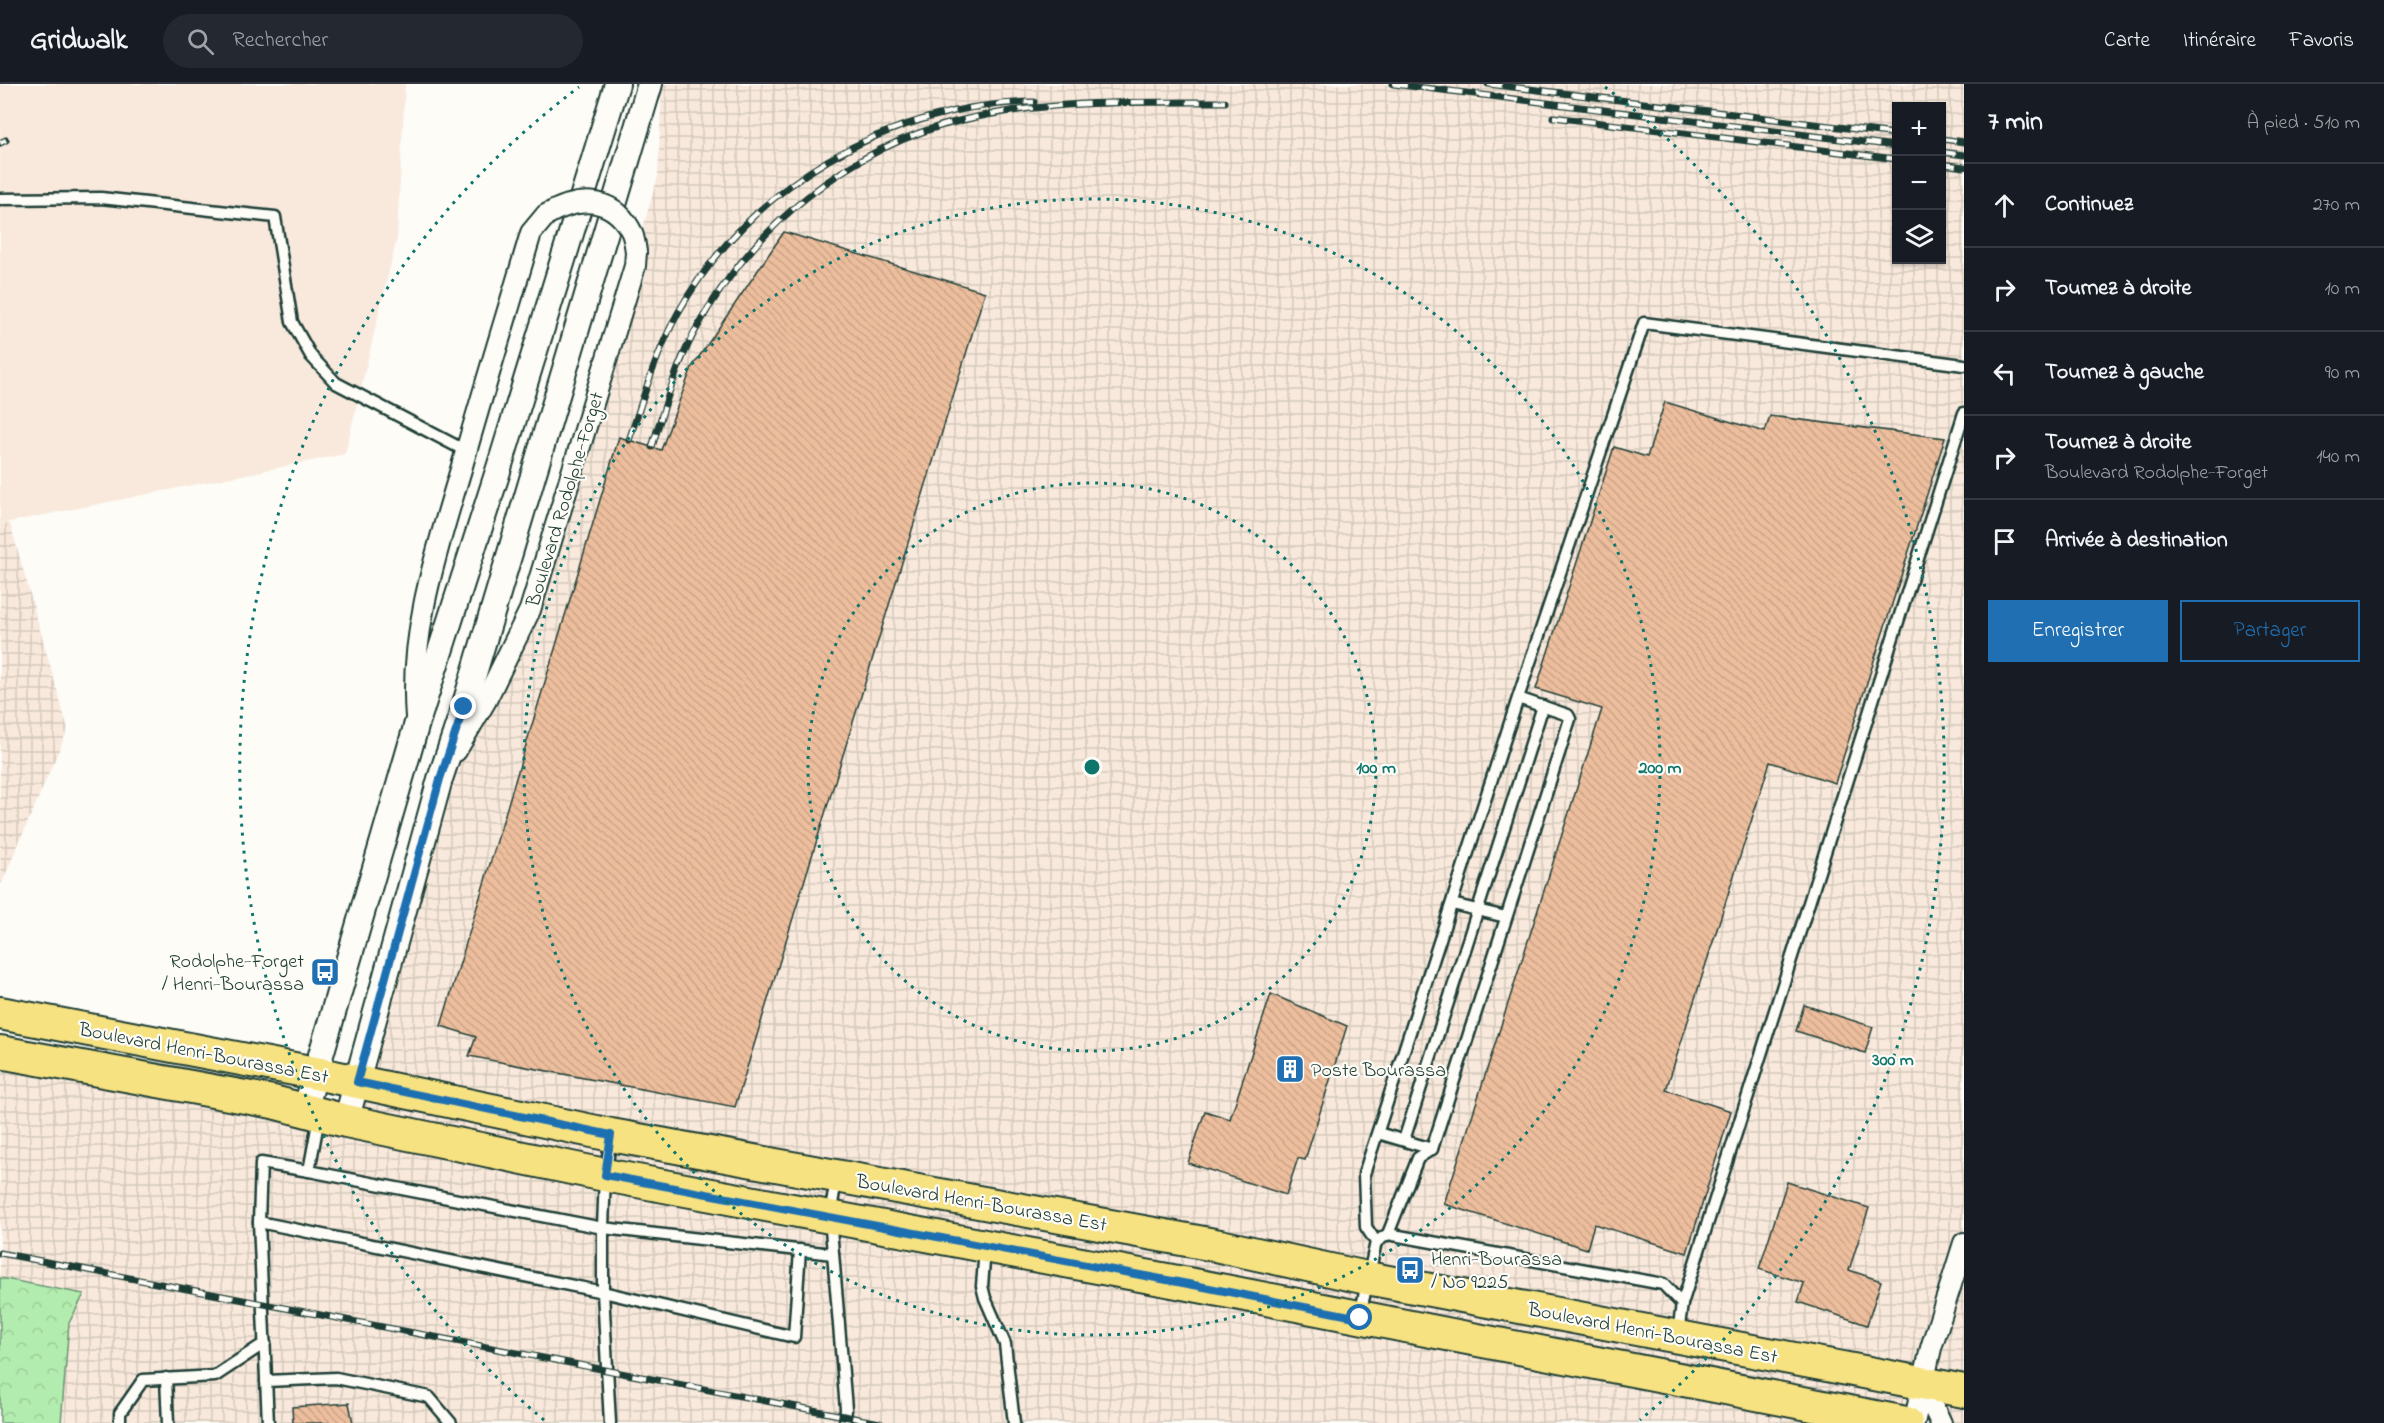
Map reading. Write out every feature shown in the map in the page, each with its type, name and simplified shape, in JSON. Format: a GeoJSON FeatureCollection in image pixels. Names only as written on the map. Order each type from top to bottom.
{"type":"FeatureCollection","features":[{"type":"Feature","properties":{"kind":"main road","name":"Boulevard Henri-Bourassa Est"},"geometry":{"type":"LineString","coordinates":[[0,1013],[315,1073],[611,1135],[1220,1246],[1367,1278],[1678,1336],[1924,1407]]}},
{"type":"Feature","properties":{"kind":"main road","name":"Boulevard Henri-Bourassa Est"},"geometry":{"type":"LineString","coordinates":[[0,1052],[273,1102],[605,1175],[1360,1318],[1831,1415],[1924,1407],[1964,1391]]}},
{"type":"Feature","properties":{"kind":"street","name":"Boulevard Rodolphe-Forget"},"geometry":{"type":"LineString","coordinates":[[324,1115],[315,1073],[417,723],[499,468],[617,84]]}},
{"type":"Feature","properties":{"kind":"street","name":"Boulevard Rodolphe-Forget"},"geometry":{"type":"LineString","coordinates":[[324,1115],[357,1082],[440,779],[464,707],[650,84]]}},
{"type":"Feature","properties":{"kind":"street","name":"Boulevard Rodolphe-Forget"},"geometry":{"type":"LineString","coordinates":[[417,723],[414,695],[421,627],[434,558],[531,233],[546,215],[564,205],[585,202],[604,205],[621,216],[632,231],[636,252],[632,277],[530,610],[485,702],[440,779]]}},
{"type":"Feature","properties":{"kind":"street"},"geometry":{"type":"LineString","coordinates":[[1914,1423],[1924,1407],[1964,1243]]}},
{"type":"Feature","properties":{"kind":"lane"},"geometry":{"type":"LineString","coordinates":[[0,199],[101,198],[274,217],[292,322],[311,356],[336,383],[466,451]]}},
{"type":"Feature","properties":{"kind":"lane"},"geometry":{"type":"LineString","coordinates":[[1376,1242],[1366,1227],[1364,1174],[1518,698],[1644,323],[1964,365]]}},
{"type":"Feature","properties":{"kind":"lane"},"geometry":{"type":"LineString","coordinates":[[1678,1336],[1682,1304],[1964,412]]}},
{"type":"Feature","properties":{"kind":"lane"},"geometry":{"type":"LineString","coordinates":[[1360,1318],[1376,1242],[1389,1233],[1418,1158],[1432,1149],[1570,719],[1568,715],[1518,698]]}},
{"type":"Feature","properties":{"kind":"lane"},"geometry":{"type":"LineString","coordinates":[[1404,1140],[1543,706]]}},
{"type":"Feature","properties":{"kind":"lane"},"geometry":{"type":"LineString","coordinates":[[1452,904],[1506,917]]}},
{"type":"Feature","properties":{"kind":"lane"},"geometry":{"type":"LineString","coordinates":[[309,1172],[324,1115]]}},
{"type":"Feature","properties":{"kind":"lane"},"geometry":{"type":"LineString","coordinates":[[1378,1133],[1432,1149]]}},
{"type":"Feature","properties":{"kind":"lane"},"geometry":{"type":"LineString","coordinates":[[610,1423],[603,1292],[603,1227],[605,1175],[611,1135]]}},
{"type":"Feature","properties":{"kind":"lane"},"geometry":{"type":"LineString","coordinates":[[268,1423],[259,1222],[261,1163],[603,1227],[832,1254]]}},
{"type":"Feature","properties":{"kind":"lane"},"geometry":{"type":"LineString","coordinates":[[837,1176],[830,1217],[846,1409],[845,1423]]}},
{"type":"Feature","properties":{"kind":"lane"},"geometry":{"type":"LineString","coordinates":[[259,1222],[603,1292],[794,1337],[800,1250]]}},
{"type":"Feature","properties":{"kind":"lane"},"geometry":{"type":"LineString","coordinates":[[1389,1233],[1663,1284],[1682,1304]]}},
{"type":"Feature","properties":{"kind":"lane"},"geometry":{"type":"LineString","coordinates":[[985,1246],[982,1286],[1005,1344],[1014,1423]]}},
{"type":"Feature","properties":{"kind":"lane"},"geometry":{"type":"LineString","coordinates":[[120,1423],[120,1413],[142,1380],[215,1376],[265,1343]]}},
{"type":"Feature","properties":{"kind":"lane"},"geometry":{"type":"LineString","coordinates":[[166,1378],[168,1423]]}},
{"type":"Feature","properties":{"kind":"lane"},"geometry":{"type":"LineString","coordinates":[[266,1381],[336,1378],[429,1397],[451,1423]]}},
{"type":"Feature","properties":{"kind":"shaded area"},"geometry":{"type":"Polygon","coordinates":[[[0,84],[405,84],[397,238],[345,454],[0,524],[0,84]]]}},
{"type":"Feature","properties":{"kind":"shaded area"},"geometry":{"type":"Polygon","coordinates":[[[662,84],[1964,84],[1964,1423],[61,1423],[69,1323],[84,1295],[0,1278],[0,1061],[345,1121],[440,779],[540,580],[658,176],[662,84]]]}},
{"type":"Feature","properties":{"kind":"shaded area"},"geometry":{"type":"Polygon","coordinates":[[[10,523],[68,729],[0,887],[0,524],[10,523]]]}},
{"type":"Feature","properties":{"kind":"green space"},"geometry":{"type":"Polygon","coordinates":[[[0,1278],[84,1294],[69,1323],[61,1423],[0,1423],[0,1278]]]}},
{"type":"Feature","properties":{"kind":"building"},"geometry":{"type":"Polygon","coordinates":[[[784,232],[985,292],[735,1107],[469,1056],[476,1037],[441,1026],[619,437],[661,450],[692,367],[784,232]]]}},
{"type":"Feature","properties":{"kind":"building"},"geometry":{"type":"Polygon","coordinates":[[[1665,402],[1765,432],[1770,416],[1945,438],[1835,783],[1770,762],[1666,1090],[1731,1111],[1687,1253],[1594,1224],[1587,1249],[1444,1204],[1602,709],[1536,689],[1614,447],[1647,457],[1665,402]]]}},
{"type":"Feature","properties":{"kind":"building","name":"Poste Bourassa"},"geometry":{"type":"Polygon","coordinates":[[[1271,994],[1347,1026],[1305,1160],[1298,1158],[1286,1195],[1188,1163],[1205,1111],[1230,1119],[1271,994]]]}},
{"type":"Feature","properties":{"kind":"building"},"geometry":{"type":"Polygon","coordinates":[[[1804,1005],[1873,1027],[1865,1053],[1796,1031],[1804,1005]]]}},
{"type":"Feature","properties":{"kind":"building"},"geometry":{"type":"Polygon","coordinates":[[[1787,1182],[1869,1208],[1849,1270],[1881,1281],[1867,1325],[1798,1302],[1804,1283],[1759,1269],[1787,1182]]]}},
{"type":"Feature","properties":{"kind":"building"},"geometry":{"type":"Polygon","coordinates":[[[349,1403],[353,1423],[293,1423],[292,1407],[349,1403]]]}},
{"type":"Feature","properties":{"kind":"railway"},"geometry":{"type":"LineString","coordinates":[[1393,84],[1892,146]]}},
{"type":"Feature","properties":{"kind":"railway"},"geometry":{"type":"LineString","coordinates":[[1488,84],[1892,134]]}},
{"type":"Feature","properties":{"kind":"railway"},"geometry":{"type":"LineString","coordinates":[[629,440],[657,359],[678,313],[708,267],[743,226],[784,191],[828,160],[876,136],[927,118],[980,106],[1034,102]]}},
{"type":"Feature","properties":{"kind":"railway"},"geometry":{"type":"LineString","coordinates":[[652,447],[681,361],[694,333],[717,295],[743,260],[773,227],[806,198],[842,172],[881,150],[921,132],[995,113],[1093,104],[1225,102]]}},
{"type":"Feature","properties":{"kind":"railway"},"geometry":{"type":"LineString","coordinates":[[1553,117],[1892,159]]}},
{"type":"Feature","properties":{"kind":"railway"},"geometry":{"type":"LineString","coordinates":[[0,143],[6,140]]}},
{"type":"Feature","properties":{"kind":"railway"},"geometry":{"type":"LineString","coordinates":[[1946,140],[1964,142]]}},
{"type":"Feature","properties":{"kind":"railway"},"geometry":{"type":"LineString","coordinates":[[1946,153],[1964,155]]}},
{"type":"Feature","properties":{"kind":"railway"},"geometry":{"type":"LineString","coordinates":[[1946,165],[1964,167]]}},
{"type":"Feature","properties":{"kind":"railway"},"geometry":{"type":"LineString","coordinates":[[0,1253],[880,1423]]}},
{"type":"Feature","properties":{"kind":"place","name":"Rodolphe-Forget / Henri-Bourassa"},"geometry":{"type":"Point","coordinates":[325,972]}},
{"type":"Feature","properties":{"kind":"place","name":"Poste Bourassa"},"geometry":{"type":"Point","coordinates":[1290,1069]}},
{"type":"Feature","properties":{"kind":"place","name":"Henri-Bourassa / No 9225"},"geometry":{"type":"Point","coordinates":[1410,1270]}},
{"type":"Feature","properties":{"kind":"route"},"geometry":{"type":"LineString","coordinates":[[464,707],[440,779],[357,1082],[611,1135],[605,1175],[1360,1318]]}}]}
